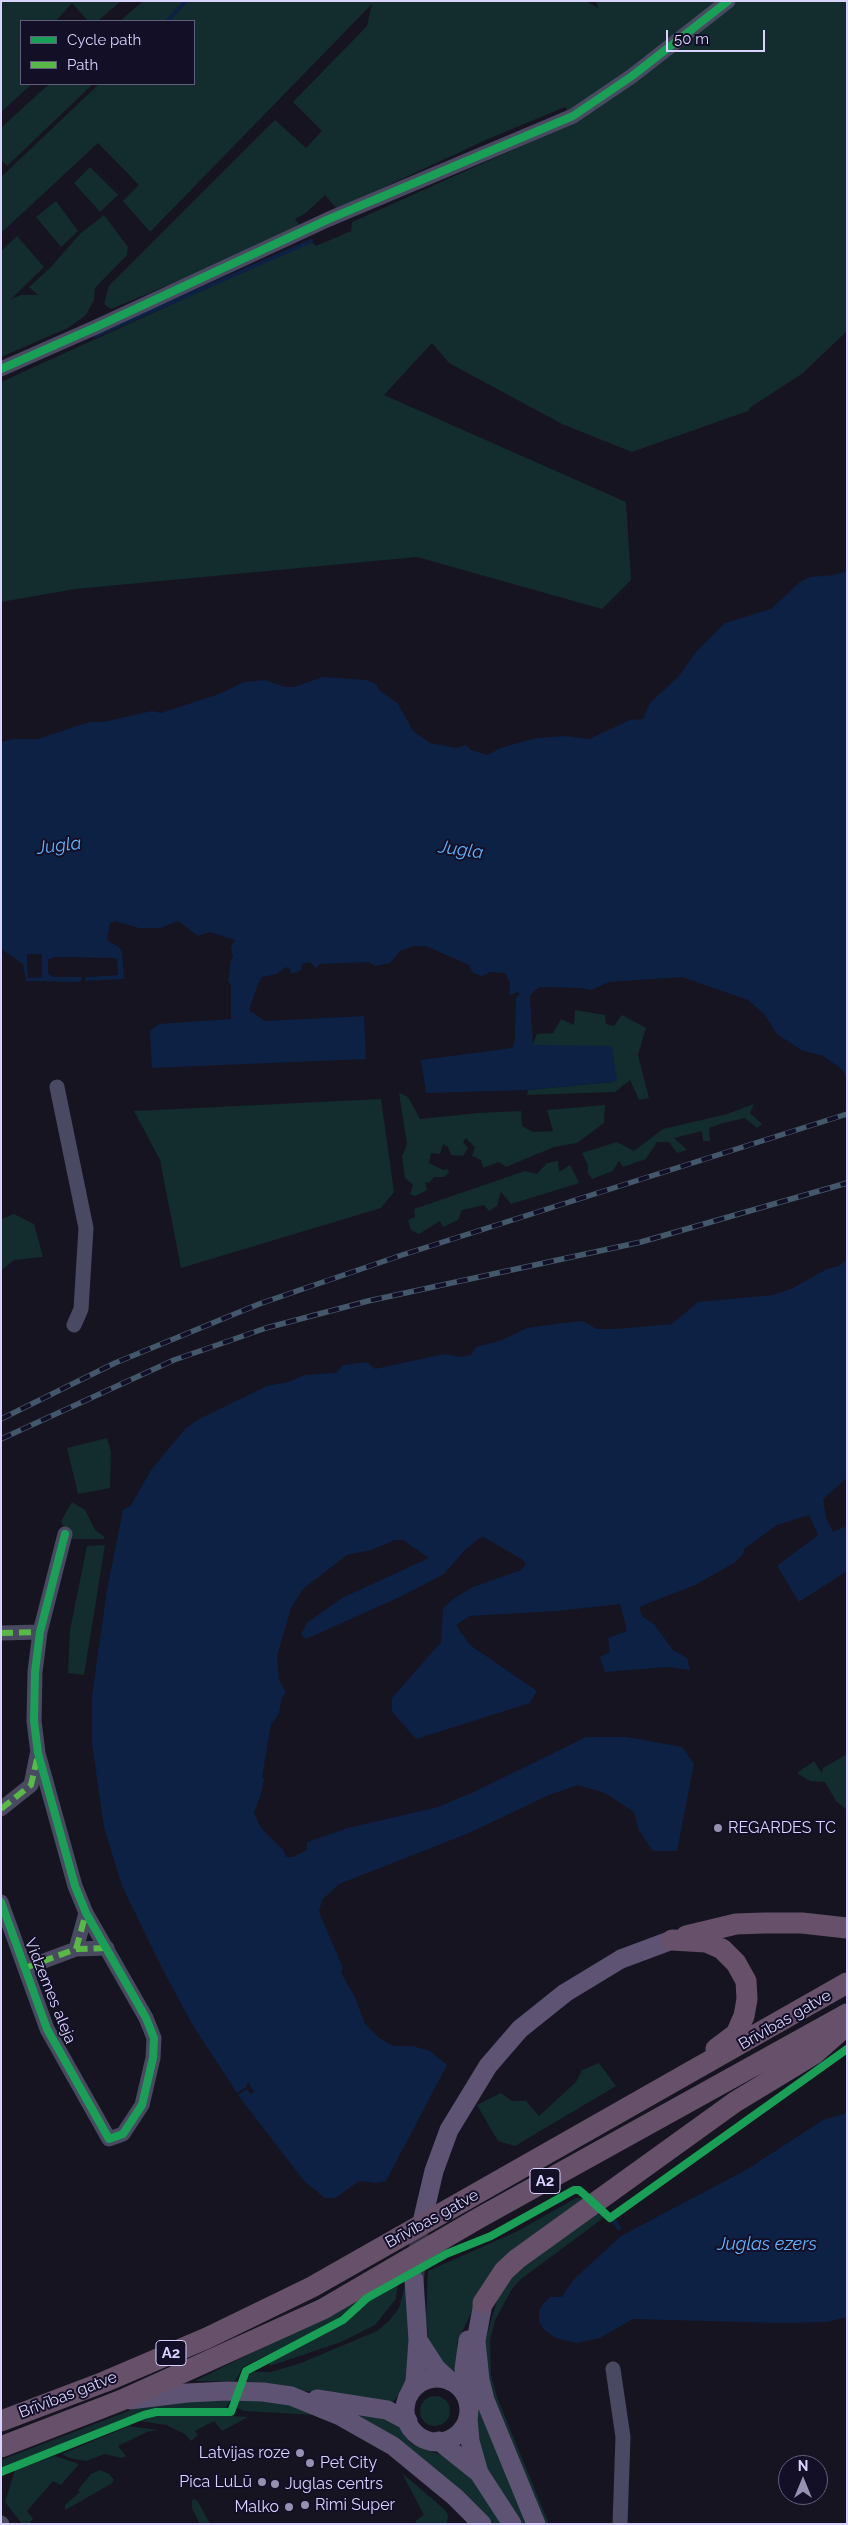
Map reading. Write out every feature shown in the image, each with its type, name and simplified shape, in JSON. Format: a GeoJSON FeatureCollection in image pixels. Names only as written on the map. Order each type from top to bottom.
{"type":"FeatureCollection","features":[{"type":"Feature","properties":{"kind":"highway"},"geometry":{"type":"LineString","coordinates":[[672,1940],[745,1924],[802,1923],[847,1928]]}},
{"type":"Feature","properties":{"kind":"highway"},"geometry":{"type":"LineString","coordinates":[[670,2082],[691,2064],[712,2053],[736,2034],[744,2016],[747,1999],[746,1981],[736,1963],[722,1949],[706,1942],[672,1940]]}},
{"type":"Feature","properties":{"kind":"highway","name":"Brīvības gatve"},"geometry":{"type":"LineString","coordinates":[[1,2421],[104,2382],[207,2338],[312,2287],[670,2082],[725,2055],[847,1983]]}},
{"type":"Feature","properties":{"kind":"highway","name":"Brīvības gatve"},"geometry":{"type":"LineString","coordinates":[[1,2447],[122,2400],[324,2309],[479,2218],[847,2014]]}},
{"type":"Feature","properties":{"kind":"highway"},"geometry":{"type":"LineString","coordinates":[[483,2302],[504,2271],[517,2259],[735,2102],[814,2054],[847,2025]]}},
{"type":"Feature","properties":{"kind":"main road"},"geometry":{"type":"LineString","coordinates":[[423,2218],[434,2171],[449,2130],[488,2066],[520,2029],[566,1992],[621,1959],[672,1940]]}},
{"type":"Feature","properties":{"kind":"main road"},"geometry":{"type":"LineString","coordinates":[[408,2421],[406,2403],[415,2382],[418,2340],[414,2280]]}},
{"type":"Feature","properties":{"kind":"main road"},"geometry":{"type":"LineString","coordinates":[[483,2302],[475,2318],[465,2353],[464,2369],[470,2441],[479,2473],[512,2524]]}},
{"type":"Feature","properties":{"kind":"main road"},"geometry":{"type":"LineString","coordinates":[[483,2302],[476,2341],[480,2380],[485,2400],[536,2524]]}},
{"type":"Feature","properties":{"kind":"main road"},"geometry":{"type":"LineString","coordinates":[[418,2340],[436,2368],[462,2390],[468,2411],[460,2432],[454,2437],[439,2442]]}},
{"type":"Feature","properties":{"kind":"main road"},"geometry":{"type":"LineString","coordinates":[[409,2395],[420,2383],[427,2380],[435,2378],[450,2381]]}},
{"type":"Feature","properties":{"kind":"main road"},"geometry":{"type":"LineString","coordinates":[[122,2400],[187,2393],[263,2392],[388,2410],[408,2421],[420,2436],[439,2442],[479,2473]]}},
{"type":"Feature","properties":{"kind":"main road"},"geometry":{"type":"LineString","coordinates":[[290,2396],[340,2416],[386,2441],[455,2498],[482,2524]]}},
{"type":"Feature","properties":{"kind":"street"},"geometry":{"type":"LineString","coordinates":[[1,369],[329,219],[573,116],[632,76],[728,1]]}},
{"type":"Feature","properties":{"kind":"street"},"geometry":{"type":"LineString","coordinates":[[57,1087],[86,1228],[81,1309],[74,1325]]}},
{"type":"Feature","properties":{"kind":"street"},"geometry":{"type":"LineString","coordinates":[[25,1968],[76,1949],[107,1948],[86,1913],[75,1886],[38,1753],[34,1721],[35,1672],[40,1632],[65,1534]]}},
{"type":"Feature","properties":{"kind":"street"},"geometry":{"type":"LineString","coordinates":[[1,1633],[40,1632]]}},
{"type":"Feature","properties":{"kind":"street"},"geometry":{"type":"LineString","coordinates":[[1,1809],[31,1785],[38,1753]]}},
{"type":"Feature","properties":{"kind":"street","name":"Vidzemes aleja"},"geometry":{"type":"LineString","coordinates":[[1,1902],[47,2029],[109,2139],[123,2134],[142,2105],[153,2058],[154,2038],[146,2018],[107,1948]]}},
{"type":"Feature","properties":{"kind":"street"},"geometry":{"type":"LineString","coordinates":[[76,1949],[86,1913]]}},
{"type":"Feature","properties":{"kind":"street"},"geometry":{"type":"LineString","coordinates":[[613,2369],[623,2437],[620,2524]]}},
{"type":"Feature","properties":{"kind":"green space"},"geometry":{"type":"Polygon","coordinates":[[[1,1],[121,1],[99,20],[87,20],[72,3],[57,20],[20,20],[20,85],[31,85],[1,112],[1,1]]]}},
{"type":"Feature","properties":{"kind":"green space"},"geometry":{"type":"Polygon","coordinates":[[[143,1],[586,1],[598,8],[596,1],[847,1],[847,331],[803,373],[751,407],[748,411],[632,452],[562,424],[449,363],[432,343],[384,395],[626,502],[631,580],[602,609],[417,557],[75,589],[1,602],[1,382],[311,241],[316,246],[351,231],[352,222],[575,122],[565,107],[488,139],[337,209],[325,195],[306,213],[295,219],[300,226],[262,246],[111,309],[104,304],[109,286],[275,120],[306,148],[322,131],[293,102],[367,26],[372,4],[150,232],[123,201],[139,185],[98,143],[1,233],[1,177],[98,85],[195,85],[195,20],[121,20],[143,1]]]}},
{"type":"Feature","properties":{"kind":"green space"},"geometry":{"type":"Polygon","coordinates":[[[48,85],[92,85],[7,166],[1,160],[1,128],[48,85]]]}},
{"type":"Feature","properties":{"kind":"green space"},"geometry":{"type":"Polygon","coordinates":[[[90,167],[118,195],[100,212],[74,183],[90,167]]]}},
{"type":"Feature","properties":{"kind":"green space"},"geometry":{"type":"Polygon","coordinates":[[[56,201],[78,231],[61,247],[36,217],[56,201]]]}},
{"type":"Feature","properties":{"kind":"green space"},"geometry":{"type":"Polygon","coordinates":[[[104,215],[128,247],[127,255],[95,288],[94,300],[86,315],[68,328],[1,357],[1,251],[17,236],[44,267],[11,299],[21,295],[38,295],[29,287],[49,269],[81,233],[104,215]]]}},
{"type":"Feature","properties":{"kind":"green space"},"geometry":{"type":"Polygon","coordinates":[[[575,1010],[605,1015],[606,1024],[614,1026],[622,1015],[646,1028],[638,1055],[649,1098],[639,1100],[630,1080],[615,1092],[527,1095],[528,1090],[612,1082],[612,1046],[532,1046],[537,1034],[553,1033],[561,1019],[574,1025],[575,1010]]]}},
{"type":"Feature","properties":{"kind":"green space"},"geometry":{"type":"Polygon","coordinates":[[[399,1093],[408,1097],[420,1119],[521,1111],[522,1126],[533,1132],[553,1131],[547,1110],[605,1105],[604,1123],[577,1143],[554,1147],[506,1167],[499,1162],[483,1168],[481,1160],[472,1156],[475,1147],[466,1138],[463,1142],[468,1148],[463,1156],[451,1155],[448,1147],[443,1144],[440,1154],[431,1153],[429,1163],[443,1170],[448,1169],[449,1173],[444,1177],[434,1177],[429,1183],[425,1182],[427,1190],[415,1196],[410,1194],[413,1185],[405,1178],[402,1156],[407,1144],[399,1093]]]}},
{"type":"Feature","properties":{"kind":"green space"},"geometry":{"type":"Polygon","coordinates":[[[381,1099],[394,1192],[381,1208],[181,1268],[160,1160],[134,1111],[381,1099]]]}},
{"type":"Feature","properties":{"kind":"green space"},"geometry":{"type":"Polygon","coordinates":[[[754,1104],[750,1113],[762,1124],[757,1128],[745,1118],[723,1123],[709,1128],[710,1141],[703,1141],[702,1131],[674,1138],[687,1150],[677,1153],[669,1142],[657,1142],[646,1159],[623,1167],[619,1161],[613,1171],[592,1179],[588,1173],[588,1165],[582,1153],[617,1142],[634,1151],[663,1129],[727,1114],[754,1104]]]}},
{"type":"Feature","properties":{"kind":"green space"},"geometry":{"type":"Polygon","coordinates":[[[558,1161],[559,1172],[570,1165],[579,1183],[511,1204],[501,1192],[497,1206],[489,1211],[484,1205],[462,1210],[458,1220],[443,1227],[440,1221],[419,1234],[411,1230],[408,1220],[415,1217],[414,1209],[525,1171],[537,1174],[547,1163],[558,1161]]]}},
{"type":"Feature","properties":{"kind":"green space"},"geometry":{"type":"Polygon","coordinates":[[[14,1214],[34,1224],[43,1257],[14,1260],[1,1271],[1,1219],[14,1214]]]}},
{"type":"Feature","properties":{"kind":"green space"},"geometry":{"type":"Polygon","coordinates":[[[107,1438],[111,1452],[110,1488],[78,1494],[67,1448],[107,1438]]]}},
{"type":"Feature","properties":{"kind":"green space"},"geometry":{"type":"Polygon","coordinates":[[[72,1502],[85,1510],[95,1530],[105,1537],[103,1539],[69,1539],[61,1521],[72,1502]]]}},
{"type":"Feature","properties":{"kind":"green space"},"geometry":{"type":"Polygon","coordinates":[[[105,1545],[84,1675],[68,1673],[70,1630],[87,1546],[105,1545]]]}},
{"type":"Feature","properties":{"kind":"green space"},"geometry":{"type":"Polygon","coordinates":[[[847,1754],[847,1810],[836,1801],[825,1782],[810,1781],[797,1773],[814,1761],[822,1773],[823,1768],[847,1754]]]}},
{"type":"Feature","properties":{"kind":"green space"},"geometry":{"type":"Polygon","coordinates":[[[599,2063],[616,2086],[515,2146],[498,2141],[477,2105],[501,2093],[512,2101],[526,2101],[539,2116],[576,2082],[582,2070],[599,2063]]]}},
{"type":"Feature","properties":{"kind":"green space"},"geometry":{"type":"Polygon","coordinates":[[[576,2198],[583,2198],[586,2202],[485,2283],[457,2343],[457,2373],[452,2373],[439,2363],[429,2343],[426,2319],[428,2271],[518,2231],[576,2198]]]}},
{"type":"Feature","properties":{"kind":"green space"},"geometry":{"type":"Polygon","coordinates":[[[597,2211],[599,2215],[602,2213],[602,2219],[521,2279],[512,2289],[495,2320],[490,2340],[491,2375],[497,2397],[549,2524],[543,2524],[490,2389],[485,2366],[486,2338],[498,2297],[513,2275],[597,2211]]]}},
{"type":"Feature","properties":{"kind":"green space"},"geometry":{"type":"Polygon","coordinates":[[[406,2282],[410,2352],[409,2372],[400,2393],[392,2403],[248,2383],[246,2378],[254,2372],[271,2372],[301,2363],[377,2331],[388,2322],[399,2308],[406,2282]]]}},
{"type":"Feature","properties":{"kind":"green space"},"geometry":{"type":"Polygon","coordinates":[[[398,2284],[396,2299],[375,2325],[341,2342],[270,2366],[269,2362],[339,2326],[374,2297],[398,2284]]]}},
{"type":"Feature","properties":{"kind":"green space"},"geometry":{"type":"Polygon","coordinates":[[[363,2298],[333,2322],[243,2367],[235,2381],[195,2381],[363,2298]]]}},
{"type":"Feature","properties":{"kind":"green space"},"geometry":{"type":"Polygon","coordinates":[[[471,2391],[531,2524],[522,2524],[485,2468],[473,2427],[474,2408],[471,2391]]]}},
{"type":"Feature","properties":{"kind":"green space"},"geometry":{"type":"Polygon","coordinates":[[[435,2396],[446,2400],[450,2411],[446,2422],[435,2426],[424,2422],[420,2411],[424,2400],[435,2396]]]}},
{"type":"Feature","properties":{"kind":"green space"},"geometry":{"type":"Polygon","coordinates":[[[230,2400],[226,2408],[220,2409],[151,2409],[1,2468],[1,2460],[139,2407],[159,2402],[230,2400]]]}},
{"type":"Feature","properties":{"kind":"green space"},"geometry":{"type":"Polygon","coordinates":[[[238,2401],[277,2401],[316,2412],[393,2457],[336,2424],[315,2415],[244,2411],[238,2408],[238,2401]]]}},
{"type":"Feature","properties":{"kind":"green space"},"geometry":{"type":"Polygon","coordinates":[[[346,2409],[396,2420],[404,2435],[413,2445],[444,2456],[475,2479],[506,2524],[494,2524],[346,2409]]]}},
{"type":"Feature","properties":{"kind":"green space"},"geometry":{"type":"Polygon","coordinates":[[[155,2416],[248,2417],[222,2431],[214,2421],[195,2431],[198,2435],[191,2441],[185,2434],[166,2425],[139,2421],[155,2416]]]}},
{"type":"Feature","properties":{"kind":"green space"},"geometry":{"type":"Polygon","coordinates":[[[129,2426],[158,2430],[147,2432],[118,2446],[126,2456],[121,2458],[105,2454],[86,2461],[69,2458],[62,2454],[129,2426]]]}},
{"type":"Feature","properties":{"kind":"green space"},"geometry":{"type":"Polygon","coordinates":[[[55,2456],[79,2464],[61,2485],[53,2481],[27,2511],[33,2519],[29,2524],[22,2524],[5,2502],[15,2470],[55,2456]]]}},
{"type":"Feature","properties":{"kind":"green space"},"geometry":{"type":"Polygon","coordinates":[[[100,2470],[109,2474],[114,2480],[111,2484],[65,2510],[65,2505],[80,2492],[78,2490],[91,2474],[100,2470]]]}},
{"type":"Feature","properties":{"kind":"green space"},"geometry":{"type":"Polygon","coordinates":[[[402,2473],[444,2509],[448,2515],[447,2524],[417,2524],[415,2521],[424,2515],[402,2473]]]}},
{"type":"Feature","properties":{"kind":"green space"},"geometry":{"type":"Polygon","coordinates":[[[195,2499],[210,2524],[200,2524],[192,2508],[192,2500],[195,2499]]]}},
{"type":"Feature","properties":{"kind":"water","name":"Jugla"},"geometry":{"type":"Polygon","coordinates":[[[847,571],[847,1080],[843,1070],[823,1056],[801,1050],[777,1034],[764,1014],[748,1000],[682,977],[609,982],[591,990],[540,987],[533,992],[530,997],[533,1045],[612,1046],[617,1080],[528,1090],[426,1093],[421,1060],[512,1048],[515,1040],[516,998],[520,994],[518,992],[509,995],[510,983],[505,973],[490,972],[482,976],[473,973],[469,965],[426,946],[414,946],[400,951],[390,963],[375,966],[369,962],[320,964],[316,968],[310,962],[302,964],[301,970],[291,974],[290,969],[286,967],[277,974],[262,977],[258,984],[249,1010],[265,1021],[364,1016],[366,1059],[152,1068],[150,1031],[159,1024],[231,1019],[231,984],[228,981],[233,957],[231,948],[235,940],[210,932],[198,936],[178,921],[161,928],[139,928],[115,921],[110,923],[107,940],[119,947],[122,952],[124,979],[85,981],[85,977],[117,975],[117,959],[55,957],[48,960],[48,974],[54,977],[83,977],[82,981],[79,982],[26,981],[23,964],[1,949],[1,742],[14,739],[38,739],[89,722],[103,722],[152,711],[161,713],[219,694],[244,682],[265,680],[285,687],[294,687],[323,677],[367,680],[377,685],[379,690],[398,704],[413,731],[430,743],[456,748],[466,745],[471,750],[488,755],[500,748],[536,738],[565,736],[589,739],[630,720],[643,719],[650,703],[679,676],[696,652],[725,623],[771,609],[800,582],[810,577],[834,575],[847,571]]]}},
{"type":"Feature","properties":{"kind":"water"},"geometry":{"type":"Polygon","coordinates":[[[847,1259],[847,1478],[823,1499],[826,1518],[833,1532],[847,1526],[847,1571],[799,1602],[777,1566],[818,1535],[809,1515],[777,1525],[744,1549],[743,1554],[734,1563],[695,1585],[639,1607],[642,1616],[654,1624],[673,1650],[687,1658],[690,1670],[668,1667],[605,1672],[600,1657],[610,1652],[608,1638],[627,1631],[620,1604],[557,1611],[470,1616],[456,1625],[470,1645],[537,1691],[530,1703],[416,1739],[392,1712],[392,1698],[441,1642],[443,1608],[453,1599],[473,1587],[521,1570],[526,1565],[523,1560],[482,1536],[465,1550],[444,1574],[402,1596],[306,1639],[301,1634],[308,1622],[342,1598],[429,1558],[403,1540],[395,1540],[371,1550],[347,1555],[303,1589],[291,1608],[277,1656],[279,1680],[286,1692],[281,1700],[279,1714],[271,1724],[262,1777],[264,1779],[254,1813],[261,1828],[283,1850],[286,1857],[293,1857],[307,1850],[307,1842],[348,1828],[438,1807],[474,1792],[586,1737],[627,1737],[682,1747],[694,1764],[677,1851],[653,1851],[638,1829],[634,1812],[605,1793],[578,1785],[549,1795],[469,1833],[339,1884],[322,1900],[319,1912],[343,1968],[341,1973],[355,1997],[365,2024],[379,2038],[393,2046],[413,2046],[430,2051],[447,2065],[386,2181],[376,2183],[359,2181],[335,2198],[325,2198],[304,2181],[238,2095],[247,2089],[250,2094],[254,2092],[248,2082],[246,2087],[237,2093],[192,2024],[122,1886],[104,1827],[92,1744],[92,1696],[107,1590],[123,1510],[131,1505],[151,1470],[186,1428],[199,1419],[267,1386],[288,1382],[305,1375],[336,1373],[343,1365],[367,1362],[375,1369],[444,1354],[461,1357],[471,1355],[476,1347],[502,1340],[527,1328],[582,1321],[597,1329],[672,1324],[698,1302],[773,1295],[793,1288],[827,1269],[839,1266],[847,1259]]]}},
{"type":"Feature","properties":{"kind":"water","name":"Juglas ezers"},"geometry":{"type":"Polygon","coordinates":[[[847,2113],[847,2317],[827,2322],[782,2323],[633,2319],[600,2338],[577,2343],[556,2338],[544,2330],[539,2321],[539,2310],[544,2303],[550,2297],[562,2297],[573,2280],[621,2236],[746,2170],[823,2120],[847,2113]]]}},
{"type":"Feature","properties":{"kind":"pier"},"geometry":{"type":"Polygon","coordinates":[[[27,954],[42,954],[42,977],[28,978],[27,954]]]}},
{"type":"Feature","properties":{"kind":"pier"},"geometry":{"type":"Polygon","coordinates":[[[55,957],[117,959],[118,975],[85,977],[86,983],[79,985],[82,977],[54,977],[48,974],[48,960],[55,957]],[[56,960],[50,962],[50,973],[54,975],[115,973],[115,961],[56,960]]]}},
{"type":"Feature","properties":{"kind":"waterway"},"geometry":{"type":"LineString","coordinates":[[168,20],[186,1]]}},
{"type":"Feature","properties":{"kind":"waterway"},"geometry":{"type":"LineString","coordinates":[[95,336],[311,241]]}},
{"type":"Feature","properties":{"kind":"waterway"},"geometry":{"type":"LineString","coordinates":[[614,2221],[619,2228]]}},
{"type":"Feature","properties":{"kind":"tunnel"},"geometry":{"type":"LineString","coordinates":[[414,2280],[423,2218]]}},
{"type":"Feature","properties":{"kind":"railway"},"geometry":{"type":"LineString","coordinates":[[1,1419],[115,1363],[259,1304],[402,1255],[847,1114]]}},
{"type":"Feature","properties":{"kind":"railway"},"geometry":{"type":"LineString","coordinates":[[1,1439],[174,1360],[266,1328],[368,1301],[641,1242],[847,1183]]}},
{"type":"Feature","properties":{"kind":"marked path"},"geometry":{"type":"LineString","coordinates":[[1,1633],[40,1632]]}},
{"type":"Feature","properties":{"kind":"marked path"},"geometry":{"type":"LineString","coordinates":[[1,1809],[31,1785],[37,1759]]}},
{"type":"Feature","properties":{"kind":"marked path"},"geometry":{"type":"LineString","coordinates":[[76,1949],[86,1913]]}},
{"type":"Feature","properties":{"kind":"marked path"},"geometry":{"type":"LineString","coordinates":[[25,1968],[76,1949],[107,1948]]}},
{"type":"Feature","properties":{"kind":"cycle path"},"geometry":{"type":"LineString","coordinates":[[1,369],[329,219],[573,116],[632,76],[728,1]]}},
{"type":"Feature","properties":{"kind":"cycle path"},"geometry":{"type":"LineString","coordinates":[[1,1902],[47,2029],[109,2139],[123,2134],[142,2105],[153,2058],[154,2038],[146,2018],[86,1913],[75,1886],[38,1753],[34,1721],[35,1672],[40,1632],[65,1534]]}},
{"type":"Feature","properties":{"kind":"cycle path"},"geometry":{"type":"LineString","coordinates":[[1,2472],[144,2415],[156,2412],[231,2412],[246,2371],[343,2320],[367,2298],[446,2254],[491,2236],[574,2190],[579,2190],[610,2218],[847,2049]]}},
{"type":"Feature","properties":{"kind":"place","name":"REGARDES TC"},"geometry":{"type":"Point","coordinates":[718,1828]}},
{"type":"Feature","properties":{"kind":"place","name":"Latvijas roze"},"geometry":{"type":"Point","coordinates":[300,2453]}},
{"type":"Feature","properties":{"kind":"place","name":"Pet City"},"geometry":{"type":"Point","coordinates":[310,2463]}},
{"type":"Feature","properties":{"kind":"place","name":"Pica LuLū"},"geometry":{"type":"Point","coordinates":[262,2482]}},
{"type":"Feature","properties":{"kind":"place","name":"Juglas centrs"},"geometry":{"type":"Point","coordinates":[275,2484]}},
{"type":"Feature","properties":{"kind":"place","name":"Rimi Super"},"geometry":{"type":"Point","coordinates":[305,2505]}},
{"type":"Feature","properties":{"kind":"place","name":"Malko"},"geometry":{"type":"Point","coordinates":[289,2507]}}]}
